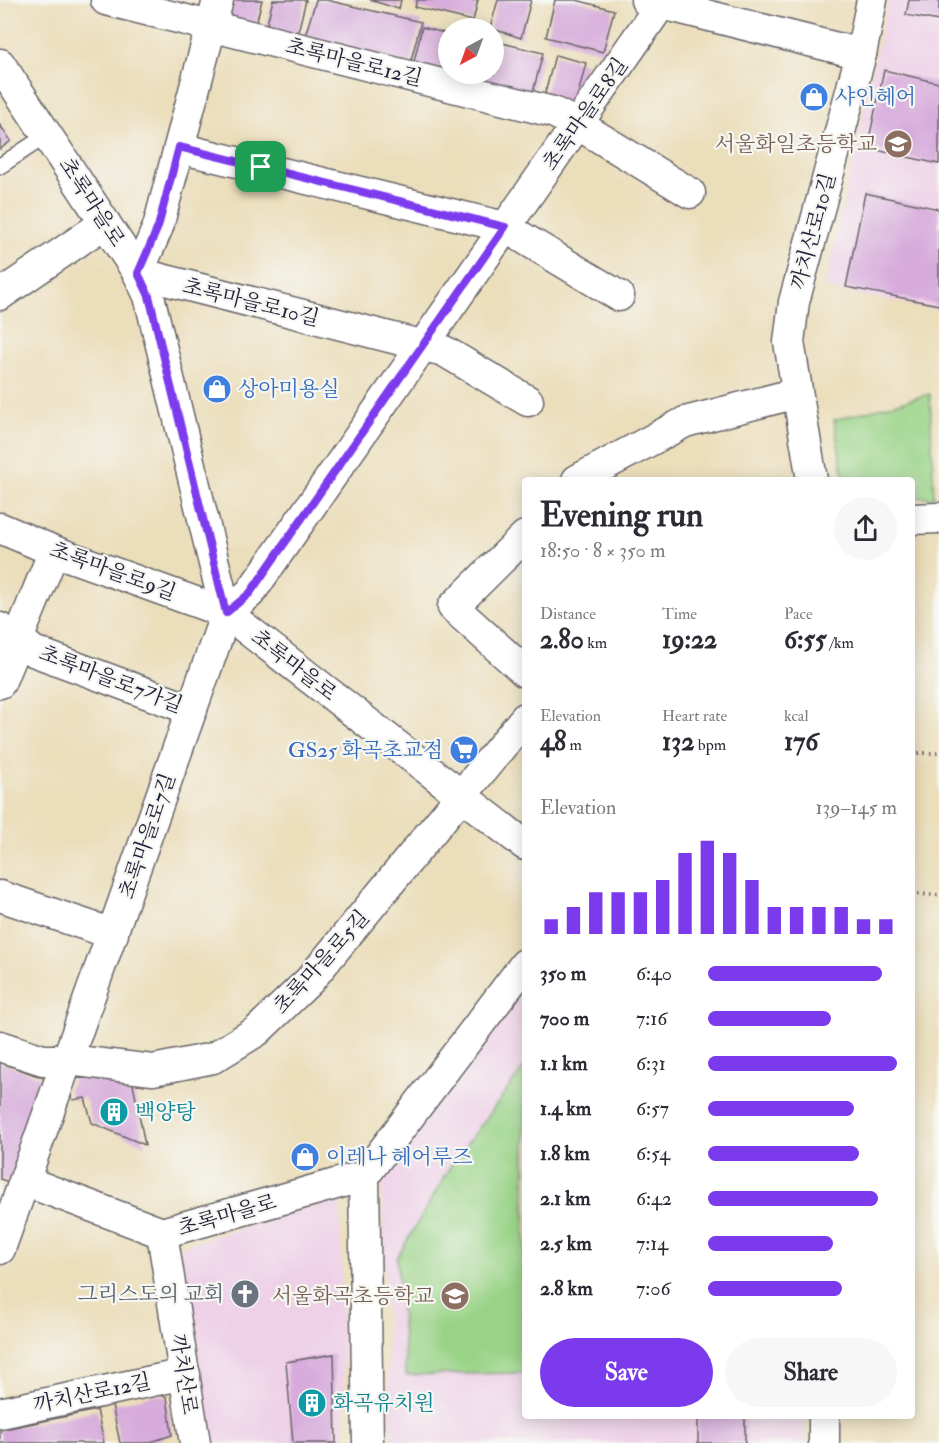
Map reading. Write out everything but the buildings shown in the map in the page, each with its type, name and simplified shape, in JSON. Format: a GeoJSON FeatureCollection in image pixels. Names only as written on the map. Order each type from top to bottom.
{"type":"FeatureCollection","features":[{"type":"Feature","properties":{"kind":"street","name":"초록마을로12길"},"geometry":{"type":"LineString","coordinates":[[106,0],[215,13],[553,112],[578,124],[690,193]]}},
{"type":"Feature","properties":{"kind":"street","name":"까치산로10길"},"geometry":{"type":"LineString","coordinates":[[811,477],[789,342],[794,302],[861,54],[873,0]]}},
{"type":"Feature","properties":{"kind":"street"},"geometry":{"type":"LineString","coordinates":[[657,1],[861,54]]}},
{"type":"Feature","properties":{"kind":"street","name":"초록마을로8길"},"geometry":{"type":"LineString","coordinates":[[226,613],[250,593],[578,124],[657,1]]}},
{"type":"Feature","properties":{"kind":"street"},"geometry":{"type":"LineString","coordinates":[[138,273],[158,227],[215,13]]}},
{"type":"Feature","properties":{"kind":"street","name":"초록마을로"},"geometry":{"type":"LineString","coordinates":[[0,64],[138,273],[149,296],[226,613],[522,843]]}},
{"type":"Feature","properties":{"kind":"street"},"geometry":{"type":"LineString","coordinates":[[179,147],[505,227],[619,296]]}},
{"type":"Feature","properties":{"kind":"street"},"geometry":{"type":"LineString","coordinates":[[0,295],[105,222]]}},
{"type":"Feature","properties":{"kind":"street","name":"초록마을로10길"},"geometry":{"type":"LineString","coordinates":[[138,273],[422,346]]}},
{"type":"Feature","properties":{"kind":"street"},"geometry":{"type":"LineString","coordinates":[[422,346],[444,351],[528,401]]}},
{"type":"Feature","properties":{"kind":"street"},"geometry":{"type":"LineString","coordinates":[[583,477],[685,422],[797,393]]}},
{"type":"Feature","properties":{"kind":"street"},"geometry":{"type":"LineString","coordinates":[[915,519],[939,518]]}},
{"type":"Feature","properties":{"kind":"street","name":"초록마을로9길"},"geometry":{"type":"LineString","coordinates":[[0,528],[54,551],[226,613]]}},
{"type":"Feature","properties":{"kind":"street"},"geometry":{"type":"LineString","coordinates":[[522,539],[453,607],[522,669]]}},
{"type":"Feature","properties":{"kind":"street"},"geometry":{"type":"LineString","coordinates":[[0,683],[9,633],[54,551]]}},
{"type":"Feature","properties":{"kind":"street","name":"초록마을로7길"},"geometry":{"type":"LineString","coordinates":[[68,1060],[226,613]]}},
{"type":"Feature","properties":{"kind":"street","name":"초록마을로7가길"},"geometry":{"type":"LineString","coordinates":[[9,633],[33,651],[192,710]]}},
{"type":"Feature","properties":{"kind":"street","name":"초록마을로5길"},"geometry":{"type":"LineString","coordinates":[[0,1046],[43,1060],[68,1060],[153,1070],[213,1058],[257,1031],[309,981],[522,722]]}},
{"type":"Feature","properties":{"kind":"street"},"geometry":{"type":"LineString","coordinates":[[0,896],[113,934]]}},
{"type":"Feature","properties":{"kind":"street"},"geometry":{"type":"LineString","coordinates":[[368,1443],[364,1176],[522,968]]}},
{"type":"Feature","properties":{"kind":"street"},"geometry":{"type":"LineString","coordinates":[[0,1249],[68,1060]]}},
{"type":"Feature","properties":{"kind":"street","name":"초록마을로"},"geometry":{"type":"LineString","coordinates":[[25,1181],[162,1233],[364,1176]]}},
{"type":"Feature","properties":{"kind":"street","name":"까치산로"},"geometry":{"type":"LineString","coordinates":[[162,1233],[195,1443]]}},
{"type":"Feature","properties":{"kind":"street","name":"까치산로12길"},"geometry":{"type":"LineString","coordinates":[[0,1413],[185,1374]]}},
{"type":"Feature","properties":{"kind":"street"},"geometry":{"type":"LineString","coordinates":[[824,1419],[824,1443]]}},
{"type":"Feature","properties":{"kind":"lane"},"geometry":{"type":"LineString","coordinates":[[0,166],[47,135]]}},
{"type":"Feature","properties":{"kind":"path"},"geometry":{"type":"LineString","coordinates":[[915,753],[939,753]]}},
{"type":"Feature","properties":{"kind":"path"},"geometry":{"type":"LineString","coordinates":[[915,894],[939,895]]}},
{"type":"Feature","properties":{"kind":"shaded area","name":"서울화일초등학교"},"geometry":{"type":"Polygon","coordinates":[[[888,0],[939,0],[939,310],[825,288],[888,0]]]}},
{"type":"Feature","properties":{"kind":"shaded area","name":"서울화곡초등학교"},"geometry":{"type":"Polygon","coordinates":[[[522,994],[522,1419],[805,1419],[805,1443],[391,1443],[381,1176],[522,994]]]}},
{"type":"Feature","properties":{"kind":"shaded area"},"geometry":{"type":"Polygon","coordinates":[[[340,1198],[345,1443],[211,1443],[180,1247],[340,1198]]]}},
{"type":"Feature","properties":{"kind":"green space"},"geometry":{"type":"Polygon","coordinates":[[[930,394],[934,498],[915,497],[915,477],[844,477],[834,420],[930,394]]]}},
{"type":"Feature","properties":{"kind":"green space"},"geometry":{"type":"Polygon","coordinates":[[[522,1070],[522,1373],[406,1375],[397,1258],[452,1164],[522,1070]]]}},
{"type":"Feature","properties":{"kind":"place","name":"샤인헤어"},"geometry":{"type":"Point","coordinates":[814,97]}},
{"type":"Feature","properties":{"kind":"place","name":"서울화일초등학교"},"geometry":{"type":"Point","coordinates":[898,144]}},
{"type":"Feature","properties":{"kind":"place","name":"상아미용실"},"geometry":{"type":"Point","coordinates":[217,389]}},
{"type":"Feature","properties":{"kind":"place","name":"GS25 화곡초교점"},"geometry":{"type":"Point","coordinates":[464,750]}},
{"type":"Feature","properties":{"kind":"place","name":"백양탕"},"geometry":{"type":"Point","coordinates":[114,1112]}},
{"type":"Feature","properties":{"kind":"place","name":"이레나 헤어루즈"},"geometry":{"type":"Point","coordinates":[305,1157]}},
{"type":"Feature","properties":{"kind":"place","name":"그리스도의 교회"},"geometry":{"type":"Point","coordinates":[245,1294]}},
{"type":"Feature","properties":{"kind":"place","name":"서울화곡초등학교"},"geometry":{"type":"Point","coordinates":[455,1296]}},
{"type":"Feature","properties":{"kind":"place","name":"화곡유치원"},"geometry":{"type":"Point","coordinates":[312,1403]}},
{"type":"Feature","properties":{"kind":"route"},"geometry":{"type":"LineString","coordinates":[[179,147],[261,167],[505,227],[250,593],[226,613],[149,296],[138,273],[158,227],[179,147]]}}]}
